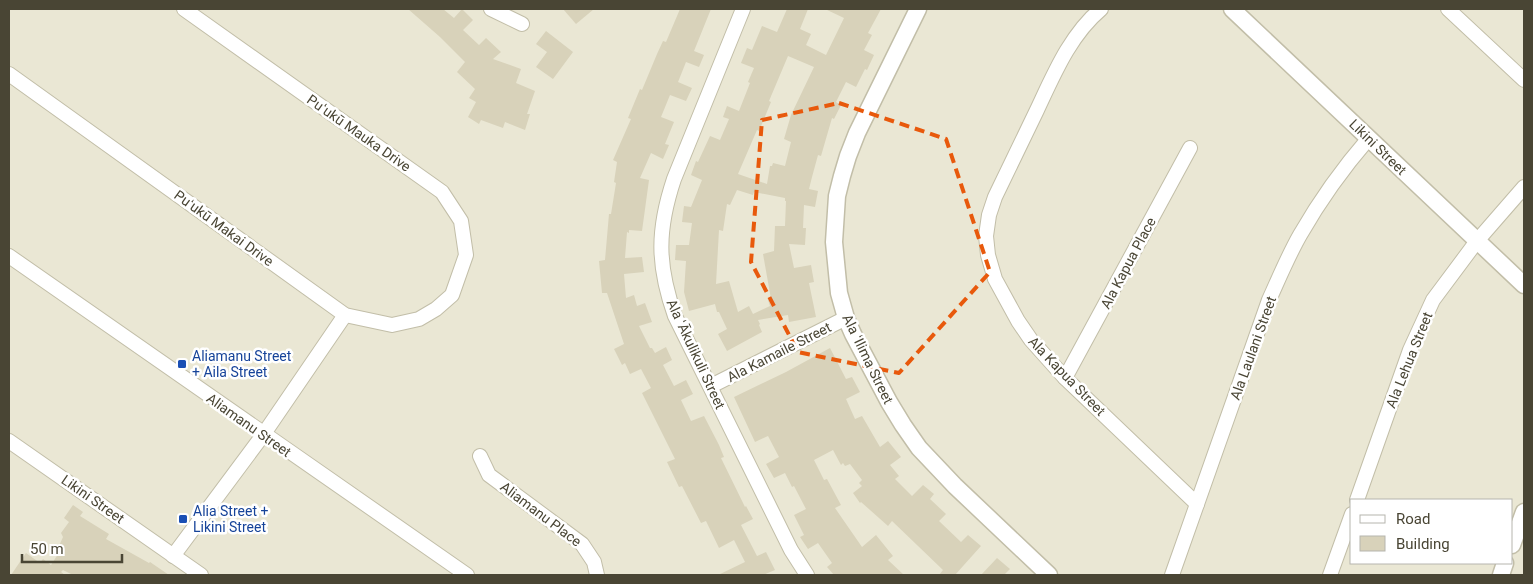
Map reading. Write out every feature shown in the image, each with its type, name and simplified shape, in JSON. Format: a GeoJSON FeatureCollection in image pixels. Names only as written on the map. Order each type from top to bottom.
{"type":"FeatureCollection","features":[{"type":"Feature","properties":{"kind":"street","name":"Puʻukū Mauka Drive"},"geometry":{"type":"LineString","coordinates":[[184,9],[442,192],[461,221],[466,256],[452,296]]}},
{"type":"Feature","properties":{"kind":"street"},"geometry":{"type":"LineString","coordinates":[[491,9],[522,24]]}},
{"type":"Feature","properties":{"kind":"street","name":"Ala ʻĀkulikuli Street"},"geometry":{"type":"LineString","coordinates":[[743,9],[674,179],[661,233],[662,263],[668,297],[675,316],[791,550],[807,575]]}},
{"type":"Feature","properties":{"kind":"street","name":"Ala ʻIlima Street"},"geometry":{"type":"LineString","coordinates":[[918,9],[857,132],[842,176],[837,196],[834,242],[839,292],[846,318],[889,402],[919,448],[954,486],[1049,575]]}},
{"type":"Feature","properties":{"kind":"street","name":"Ala Kapua Street"},"geometry":{"type":"LineString","coordinates":[[1101,9],[1085,25],[1069,47],[1056,70],[995,197],[989,215],[986,236],[988,254],[995,279],[1031,340],[1066,378],[1197,504]]}},
{"type":"Feature","properties":{"kind":"street","name":"Likini Street"},"geometry":{"type":"LineString","coordinates":[[1232,9],[1476,241],[1524,284]]}},
{"type":"Feature","properties":{"kind":"street"},"geometry":{"type":"LineString","coordinates":[[1448,9],[1524,80]]}},
{"type":"Feature","properties":{"kind":"street","name":"Puʻukū Makai Drive"},"geometry":{"type":"LineString","coordinates":[[9,74],[345,315],[392,325],[419,319],[436,309],[452,296]]}},
{"type":"Feature","properties":{"kind":"street","name":"Ala Laulani Street"},"geometry":{"type":"LineString","coordinates":[[1172,575],[1269,300],[1300,236],[1328,190],[1369,138]]}},
{"type":"Feature","properties":{"kind":"street","name":"Ala Kapua Place"},"geometry":{"type":"LineString","coordinates":[[1066,378],[1190,148]]}},
{"type":"Feature","properties":{"kind":"street","name":"Ala Lehua Street"},"geometry":{"type":"LineString","coordinates":[[1357,499],[1410,350],[1433,300],[1476,241],[1524,187]]}},
{"type":"Feature","properties":{"kind":"street","name":"Aliamanu Street"},"geometry":{"type":"LineString","coordinates":[[9,256],[466,575]]}},
{"type":"Feature","properties":{"kind":"street"},"geometry":{"type":"LineString","coordinates":[[173,556],[264,435],[345,315]]}},
{"type":"Feature","properties":{"kind":"street","name":"Ala Kamaile Street"},"geometry":{"type":"LineString","coordinates":[[711,386],[846,318]]}},
{"type":"Feature","properties":{"kind":"street","name":"Likini Street"},"geometry":{"type":"LineString","coordinates":[[9,441],[201,575]]}},
{"type":"Feature","properties":{"kind":"street","name":"Aliamanu Place"},"geometry":{"type":"LineString","coordinates":[[480,456],[489,475],[582,544],[594,562],[597,575]]}},
{"type":"Feature","properties":{"kind":"street"},"geometry":{"type":"LineString","coordinates":[[1513,542],[1524,512]]}},
{"type":"Feature","properties":{"kind":"street"},"geometry":{"type":"LineString","coordinates":[[1330,575],[1350,520]]}},
{"type":"Feature","properties":{"kind":"highlighted area"},"geometry":{"type":"Polygon","coordinates":[[[839,103],[946,139],[990,272],[899,373],[798,352],[751,262],[762,120],[839,103]]]}},
{"type":"Feature","properties":{"kind":"shaded area"},"geometry":{"type":"Polygon","coordinates":[[[9,9],[1524,9],[1524,575],[9,575],[9,9]]]}},
{"type":"Feature","properties":{"kind":"building"},"geometry":{"type":"Polygon","coordinates":[[[408,9],[443,9],[454,18],[462,9],[473,20],[463,30],[479,45],[486,38],[501,52],[493,59],[521,69],[516,83],[535,91],[527,114],[530,114],[525,130],[505,122],[503,128],[481,120],[479,124],[468,117],[476,102],[469,98],[475,89],[457,72],[465,62],[408,9]]]}},
{"type":"Feature","properties":{"kind":"building"},"geometry":{"type":"Polygon","coordinates":[[[563,9],[594,9],[576,24],[563,9]]]}},
{"type":"Feature","properties":{"kind":"building"},"geometry":{"type":"Polygon","coordinates":[[[680,9],[711,9],[694,51],[704,55],[699,67],[686,62],[678,82],[692,88],[686,101],[670,95],[661,117],[674,122],[665,144],[669,145],[663,159],[651,153],[640,178],[649,180],[642,231],[629,230],[629,233],[627,232],[625,258],[642,257],[644,272],[624,274],[626,298],[634,295],[637,306],[645,303],[652,322],[639,326],[650,348],[655,353],[666,347],[672,360],[663,365],[674,386],[686,380],[693,394],[681,400],[691,421],[704,416],[719,445],[724,457],[721,458],[745,507],[753,519],[741,525],[757,556],[766,552],[775,570],[763,575],[718,575],[745,562],[734,540],[719,548],[706,521],[701,523],[682,486],[679,487],[667,462],[675,459],[642,393],[651,388],[641,369],[630,374],[625,363],[622,365],[614,349],[624,344],[607,293],[602,293],[599,261],[605,260],[609,214],[611,214],[616,183],[614,182],[617,162],[613,160],[631,119],[628,118],[640,89],[642,90],[663,41],[666,42],[680,9]]]}},
{"type":"Feature","properties":{"kind":"building"},"geometry":{"type":"Polygon","coordinates":[[[787,9],[808,9],[800,29],[811,34],[806,45],[826,55],[844,18],[825,9],[881,9],[868,33],[872,35],[864,50],[874,55],[856,87],[846,82],[836,102],[841,105],[834,119],[832,118],[821,156],[818,155],[809,189],[818,191],[815,207],[804,205],[803,228],[806,228],[805,245],[789,244],[794,268],[811,265],[814,282],[809,283],[816,317],[789,322],[788,315],[758,320],[762,332],[727,351],[718,334],[727,329],[719,312],[717,312],[715,304],[689,311],[684,292],[686,261],[675,260],[676,245],[689,245],[692,223],[682,222],[684,206],[691,207],[702,180],[691,175],[696,161],[698,162],[710,136],[720,140],[729,119],[723,117],[727,106],[739,111],[750,83],[748,82],[754,68],[741,63],[747,48],[752,50],[762,26],[777,32],[787,9]],[[788,56],[759,131],[757,130],[738,174],[767,184],[770,166],[773,163],[785,166],[791,142],[784,139],[791,115],[814,67],[788,56]],[[737,190],[730,205],[727,204],[723,231],[719,230],[716,284],[729,281],[738,312],[749,306],[753,314],[770,306],[768,300],[771,299],[763,254],[774,251],[775,226],[785,226],[786,201],[785,198],[754,192],[753,195],[737,190]]]}},
{"type":"Feature","properties":{"kind":"building"},"geometry":{"type":"Polygon","coordinates":[[[546,31],[573,52],[553,79],[536,67],[547,52],[536,44],[546,31]]]}},
{"type":"Feature","properties":{"kind":"building"},"geometry":{"type":"Polygon","coordinates":[[[830,348],[846,379],[852,377],[860,392],[846,399],[855,419],[862,416],[880,447],[888,441],[901,457],[890,465],[899,476],[895,479],[912,496],[923,485],[934,494],[930,499],[946,514],[939,521],[961,542],[968,535],[981,546],[955,575],[939,575],[943,570],[892,521],[888,526],[860,503],[853,493],[862,486],[859,483],[862,480],[850,464],[845,466],[843,463],[841,465],[833,450],[814,460],[824,480],[827,479],[841,505],[835,508],[862,547],[876,535],[893,556],[888,560],[904,575],[834,575],[827,567],[832,563],[818,543],[808,549],[800,537],[804,535],[794,515],[806,509],[785,473],[774,478],[766,464],[779,457],[768,436],[755,442],[734,397],[830,348]]]}},
{"type":"Feature","properties":{"kind":"building"},"geometry":{"type":"Polygon","coordinates":[[[73,505],[83,512],[80,516],[109,534],[106,539],[150,562],[169,575],[73,575],[63,570],[61,572],[65,575],[11,575],[26,553],[40,563],[43,559],[51,565],[62,548],[59,546],[63,537],[61,533],[69,522],[64,518],[73,505]]]}},
{"type":"Feature","properties":{"kind":"building"},"geometry":{"type":"Polygon","coordinates":[[[997,558],[1010,569],[1004,575],[981,575],[997,558]]]}},
{"type":"Feature","properties":{"kind":"place","name":"Aliamanu Street + Aila Street"},"geometry":{"type":"Point","coordinates":[182,364]}},
{"type":"Feature","properties":{"kind":"place","name":"Alia Street + Likini Street"},"geometry":{"type":"Point","coordinates":[183,519]}}]}
